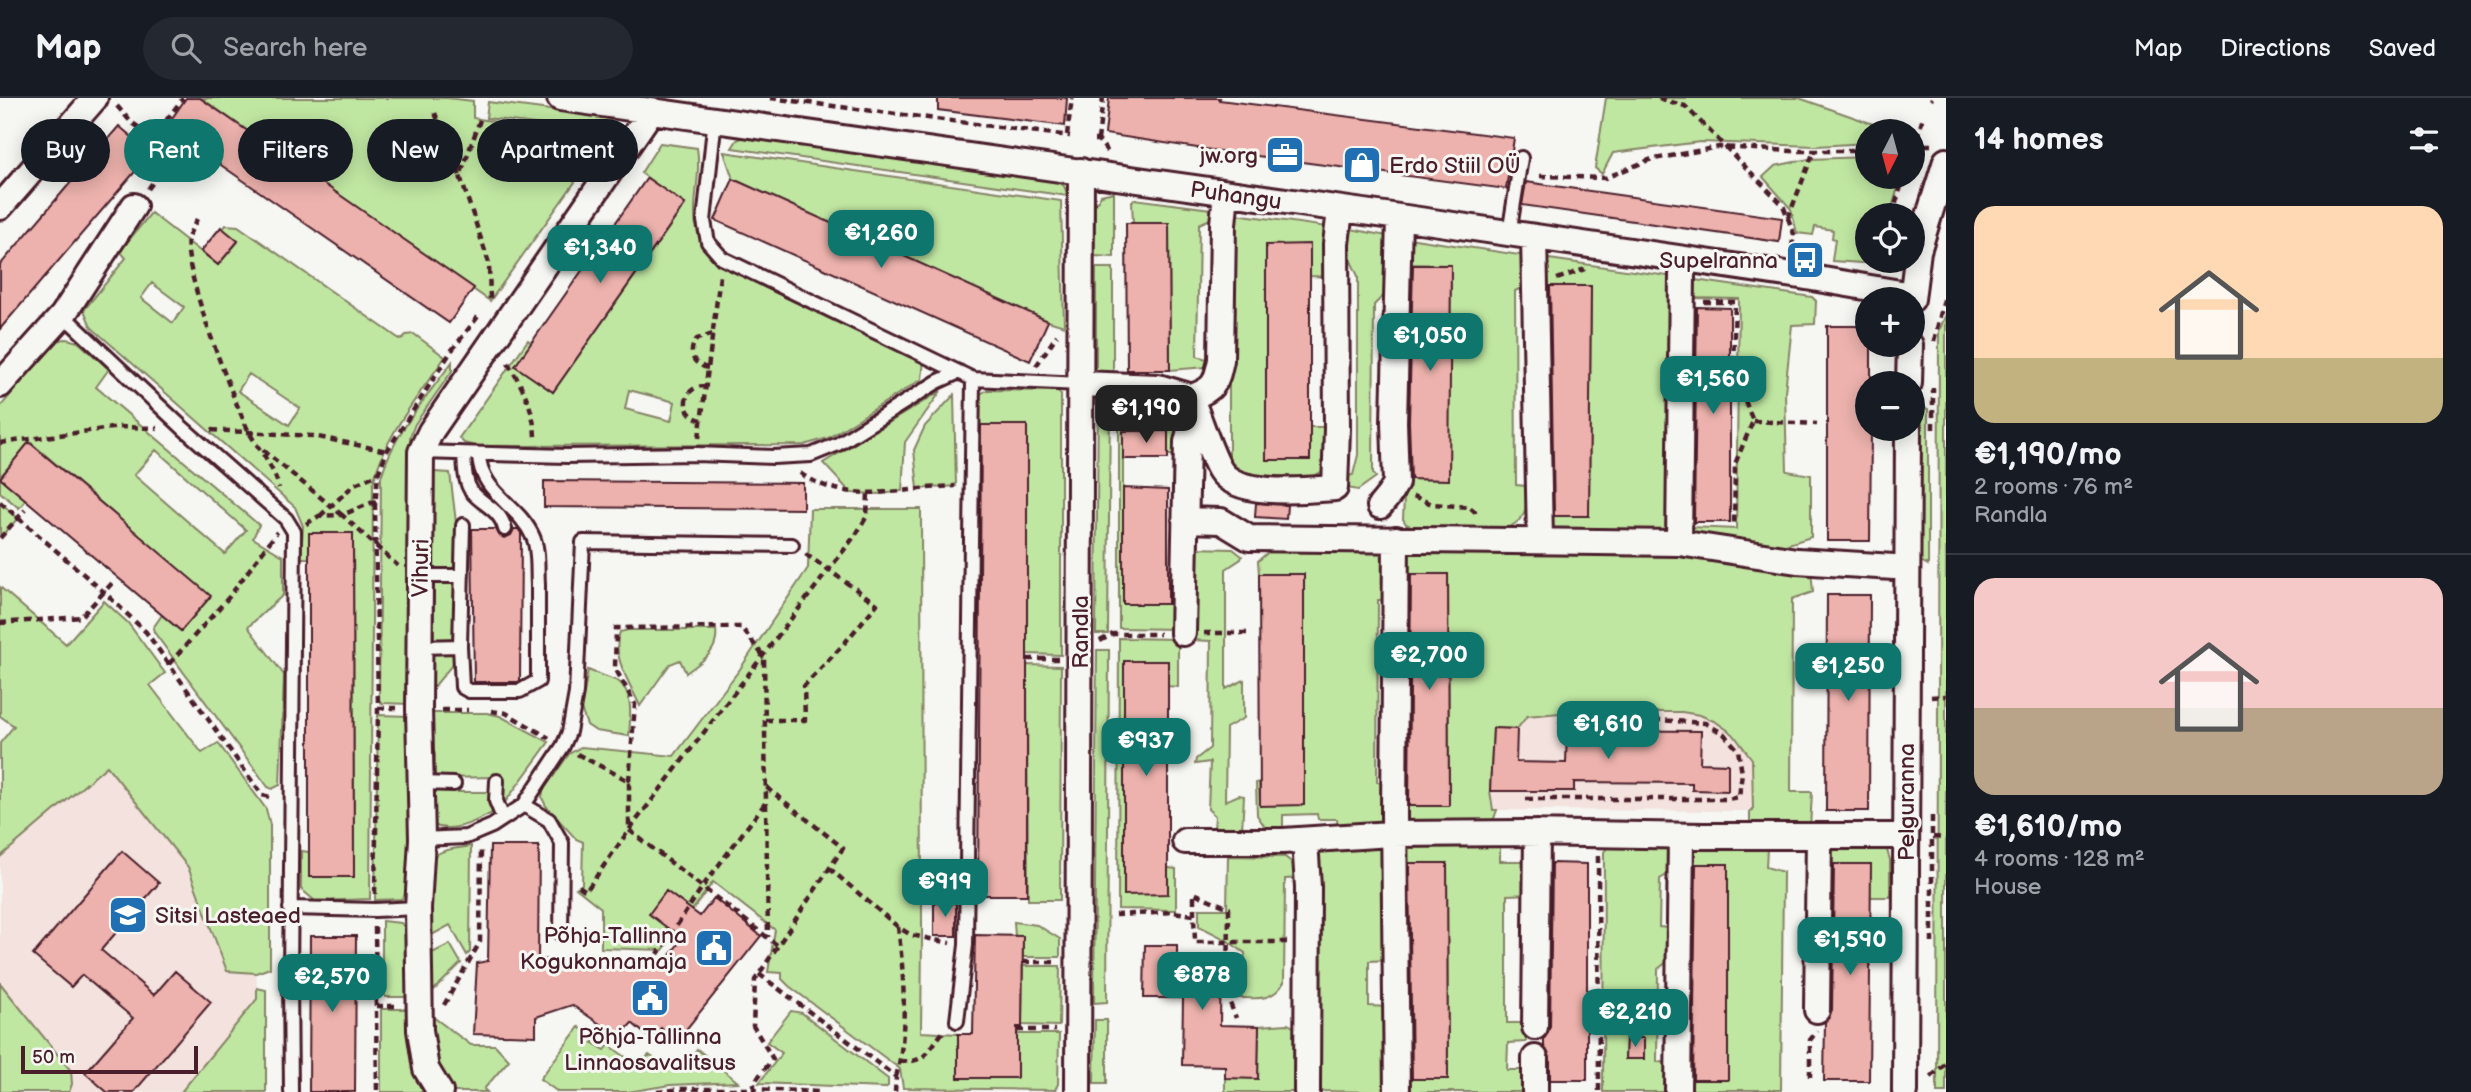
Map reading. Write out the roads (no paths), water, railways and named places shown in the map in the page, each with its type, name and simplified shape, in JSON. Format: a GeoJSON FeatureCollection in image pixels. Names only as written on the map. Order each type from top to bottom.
{"type":"FeatureCollection","features":[{"type":"Feature","properties":{"kind":"street","name":"Puhangu"},"geometry":{"type":"LineString","coordinates":[[560,98],[1399,217],[1859,287]]}},
{"type":"Feature","properties":{"kind":"street"},"geometry":{"type":"LineString","coordinates":[[2,200],[106,102]]}},
{"type":"Feature","properties":{"kind":"street","name":"Vihuri"},"geometry":{"type":"LineString","coordinates":[[440,1092],[426,1069],[420,1030],[418,908],[422,839],[419,709],[421,452],[431,431],[652,110]]}},
{"type":"Feature","properties":{"kind":"street"},"geometry":{"type":"LineString","coordinates":[[1913,287],[1918,251],[1946,161]]}},
{"type":"Feature","properties":{"kind":"street","name":"Randla"},"geometry":{"type":"LineString","coordinates":[[1078,1092],[1081,171]]}},
{"type":"Feature","properties":{"kind":"street"},"geometry":{"type":"LineString","coordinates":[[1183,633],[1187,442],[1194,403],[1209,391],[1217,379],[1221,360],[1226,194]]}},
{"type":"Feature","properties":{"kind":"street"},"geometry":{"type":"LineString","coordinates":[[0,385],[63,315],[134,206]]}},
{"type":"Feature","properties":{"kind":"street"},"geometry":{"type":"LineString","coordinates":[[1081,384],[1158,387],[1194,403],[1222,473],[1238,485],[1268,490],[1335,488],[1336,244],[1340,210]]}},
{"type":"Feature","properties":{"kind":"street"},"geometry":{"type":"LineString","coordinates":[[1380,506],[1395,483],[1394,408],[1399,217]]}},
{"type":"Feature","properties":{"kind":"street"},"geometry":{"type":"LineString","coordinates":[[1534,237],[1541,540]]}},
{"type":"Feature","properties":{"kind":"street"},"geometry":{"type":"LineString","coordinates":[[1679,543],[1682,275],[1685,260]]}},
{"type":"Feature","properties":{"kind":"street","name":"Pelguranna"},"geometry":{"type":"LineString","coordinates":[[1905,1092],[1908,441]]}},
{"type":"Feature","properties":{"kind":"street"},"geometry":{"type":"LineString","coordinates":[[1185,520],[1221,522],[1249,538],[1679,543],[1797,561],[1894,567]]}},
{"type":"Feature","properties":{"kind":"street"},"geometry":{"type":"LineString","coordinates":[[1396,539],[1394,835],[1397,1092]]}},
{"type":"Feature","properties":{"kind":"street"},"geometry":{"type":"LineString","coordinates":[[1535,1027],[1537,833]]}},
{"type":"Feature","properties":{"kind":"street"},"geometry":{"type":"LineString","coordinates":[[1185,841],[1537,833],[1893,836]]}},
{"type":"Feature","properties":{"kind":"street"},"geometry":{"type":"LineString","coordinates":[[1678,1092],[1681,836]]}},
{"type":"Feature","properties":{"kind":"street"},"geometry":{"type":"LineString","coordinates":[[1817,1010],[1818,836]]}},
{"type":"Feature","properties":{"kind":"street"},"geometry":{"type":"LineString","coordinates":[[1305,840],[1309,942],[1307,1092]]}},
{"type":"Feature","properties":{"kind":"street"},"geometry":{"type":"LineString","coordinates":[[1535,1058],[1535,1092]]}},
{"type":"Feature","properties":{"kind":"lane"},"geometry":{"type":"LineString","coordinates":[[715,118],[704,221],[708,242],[722,258],[973,379],[1081,384]]}},
{"type":"Feature","properties":{"kind":"lane"},"geometry":{"type":"LineString","coordinates":[[1509,234],[1521,158]]}},
{"type":"Feature","properties":{"kind":"lane"},"geometry":{"type":"LineString","coordinates":[[63,315],[183,428],[286,519],[294,532],[291,1092]]}},
{"type":"Feature","properties":{"kind":"lane"},"geometry":{"type":"LineString","coordinates":[[421,452],[535,456],[811,455],[838,444],[937,382],[959,372]]}},
{"type":"Feature","properties":{"kind":"lane"},"geometry":{"type":"LineString","coordinates":[[957,1021],[966,945],[973,379]]}},
{"type":"Feature","properties":{"kind":"lane"},"geometry":{"type":"LineString","coordinates":[[464,454],[465,478],[472,491],[498,514],[505,529]]}},
{"type":"Feature","properties":{"kind":"lane"},"geometry":{"type":"LineString","coordinates":[[463,525],[460,646],[462,687],[470,691],[520,691],[538,681],[535,539],[524,521],[484,480],[479,469],[479,454]]}},
{"type":"Feature","properties":{"kind":"lane"},"geometry":{"type":"LineString","coordinates":[[422,839],[466,837],[524,805],[563,746],[569,732],[576,694],[583,542],[793,545]]}},
{"type":"Feature","properties":{"kind":"lane"},"geometry":{"type":"LineString","coordinates":[[420,576],[461,576]]}},
{"type":"Feature","properties":{"kind":"lane"},"geometry":{"type":"LineString","coordinates":[[419,647],[460,646]]}},
{"type":"Feature","properties":{"kind":"lane"},"geometry":{"type":"LineString","coordinates":[[497,781],[496,801],[503,818]]}},
{"type":"Feature","properties":{"kind":"lane"},"geometry":{"type":"LineString","coordinates":[[420,783],[454,784]]}},
{"type":"Feature","properties":{"kind":"lane"},"geometry":{"type":"LineString","coordinates":[[524,805],[549,820],[562,844],[561,934]]}},
{"type":"Feature","properties":{"kind":"lane"},"geometry":{"type":"LineString","coordinates":[[290,908],[418,908]]}},
{"type":"Feature","properties":{"kind":"place","name":"jw.org"},"geometry":{"type":"Point","coordinates":[1285,155]}},
{"type":"Feature","properties":{"kind":"place","name":"Erdo Stiil OÜ"},"geometry":{"type":"Point","coordinates":[1362,165]}},
{"type":"Feature","properties":{"kind":"place","name":"Supelranna"},"geometry":{"type":"Point","coordinates":[1805,260]}},
{"type":"Feature","properties":{"kind":"place","name":"Sitsi Lasteaed"},"geometry":{"type":"Point","coordinates":[128,915]}},
{"type":"Feature","properties":{"kind":"place","name":"Põhja-Tallinna Kogukonnamaja"},"geometry":{"type":"Point","coordinates":[714,948]}},
{"type":"Feature","properties":{"kind":"place","name":"Põhja-Tallinna Linnaosavalitsus"},"geometry":{"type":"Point","coordinates":[650,998]}}]}
